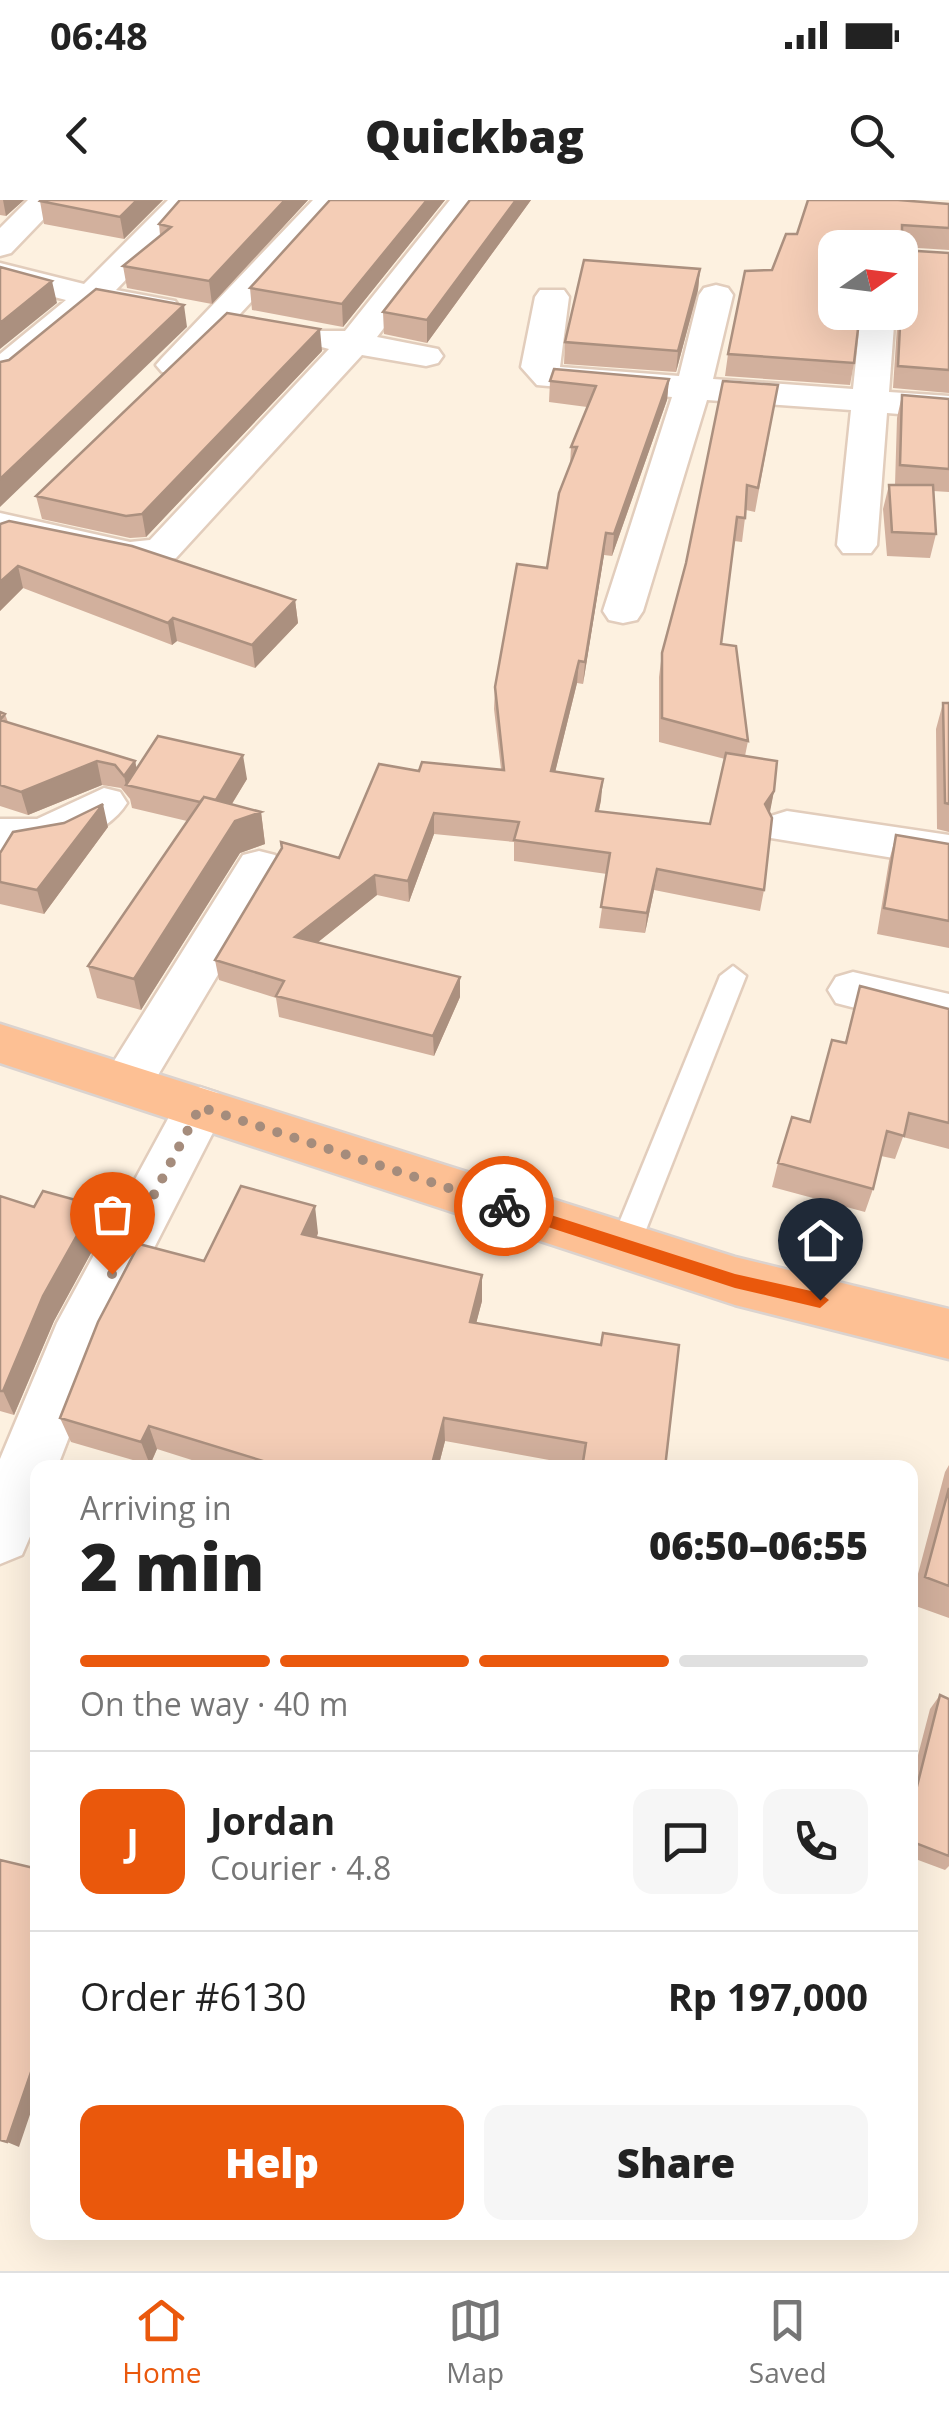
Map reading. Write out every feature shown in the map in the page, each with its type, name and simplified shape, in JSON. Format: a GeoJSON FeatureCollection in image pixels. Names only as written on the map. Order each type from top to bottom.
{"type":"FeatureCollection","features":[{"type":"Feature","properties":{"kind":"highway"},"geometry":{"type":"LineString","coordinates":[[0,1043],[735,1281],[949,1334]]}},
{"type":"Feature","properties":{"kind":"street"},"geometry":{"type":"LineString","coordinates":[[0,246],[46,200]]}},
{"type":"Feature","properties":{"kind":"street"},"geometry":{"type":"LineString","coordinates":[[0,372],[91,296],[186,200]]}},
{"type":"Feature","properties":{"kind":"street"},"geometry":{"type":"LineString","coordinates":[[143,395],[224,316],[330,200]]}},
{"type":"Feature","properties":{"kind":"street"},"geometry":{"type":"LineString","coordinates":[[3,528],[130,554],[162,550],[354,343],[466,200]]}},
{"type":"Feature","properties":{"kind":"street"},"geometry":{"type":"LineString","coordinates":[[0,272],[91,296],[261,324]]}},
{"type":"Feature","properties":{"kind":"street"},"geometry":{"type":"LineString","coordinates":[[623,611],[694,385],[716,295]]}},
{"type":"Feature","properties":{"kind":"street"},"geometry":{"type":"LineString","coordinates":[[552,297],[539,366],[544,374],[949,407]]}},
{"type":"Feature","properties":{"kind":"street"},"geometry":{"type":"LineString","coordinates":[[858,546],[876,330]]}},
{"type":"Feature","properties":{"kind":"street"},"geometry":{"type":"LineString","coordinates":[[298,332],[426,356]]}},
{"type":"Feature","properties":{"kind":"street"},"geometry":{"type":"LineString","coordinates":[[3,528],[35,500]]}},
{"type":"Feature","properties":{"kind":"street"},"geometry":{"type":"LineString","coordinates":[[0,835],[24,840],[50,834],[104,803]]}},
{"type":"Feature","properties":{"kind":"street"},"geometry":{"type":"LineString","coordinates":[[787,827],[949,852]]}},
{"type":"Feature","properties":{"kind":"street"},"geometry":{"type":"LineString","coordinates":[[126,1083],[259,868]]}},
{"type":"Feature","properties":{"kind":"street"},"geometry":{"type":"LineString","coordinates":[[853,990],[949,1013]]}},
{"type":"Feature","properties":{"kind":"street"},"geometry":{"type":"LineString","coordinates":[[0,1535],[77,1341],[200,1107]]}},
{"type":"Feature","properties":{"kind":"lane"},"geometry":{"type":"LineString","coordinates":[[624,1246],[733,976]]}},
{"type":"Feature","properties":{"kind":"building"},"geometry":{"type":"Polygon","coordinates":[[[41,200],[137,200],[120,217],[41,200]]]}},
{"type":"Feature","properties":{"kind":"building"},"geometry":{"type":"Polygon","coordinates":[[[180,200],[285,200],[209,281],[123,266],[171,227],[159,224],[180,200]]]}},
{"type":"Feature","properties":{"kind":"building"},"geometry":{"type":"Polygon","coordinates":[[[330,200],[427,200],[342,304],[250,288],[330,200]]]}},
{"type":"Feature","properties":{"kind":"building"},"geometry":{"type":"Polygon","coordinates":[[[470,200],[516,200],[427,320],[383,312],[470,200]]]}},
{"type":"Feature","properties":{"kind":"building"},"geometry":{"type":"Polygon","coordinates":[[[808,200],[949,204],[949,228],[902,225],[902,230],[818,230],[818,330],[858,330],[854,363],[728,354],[745,271],[772,270],[786,234],[797,234],[808,200]]]}},
{"type":"Feature","properties":{"kind":"building"},"geometry":{"type":"Polygon","coordinates":[[[918,251],[949,253],[949,370],[898,366],[900,330],[918,330],[918,251]]]}},
{"type":"Feature","properties":{"kind":"building"},"geometry":{"type":"Polygon","coordinates":[[[584,260],[700,269],[678,351],[565,342],[584,260]]]}},
{"type":"Feature","properties":{"kind":"building"},"geometry":{"type":"Polygon","coordinates":[[[0,267],[52,281],[0,323],[0,267]]]}},
{"type":"Feature","properties":{"kind":"building"},"geometry":{"type":"Polygon","coordinates":[[[96,289],[184,305],[0,479],[0,362],[9,360],[96,289]]]}},
{"type":"Feature","properties":{"kind":"building"},"geometry":{"type":"Polygon","coordinates":[[[227,313],[320,329],[142,514],[126,516],[36,496],[227,313]]]}},
{"type":"Feature","properties":{"kind":"building"},"geometry":{"type":"Polygon","coordinates":[[[554,369],[669,379],[614,534],[606,533],[585,662],[579,661],[551,771],[603,779],[596,811],[710,824],[726,753],[777,761],[774,791],[765,804],[772,818],[764,890],[657,869],[647,913],[601,907],[610,853],[514,840],[519,822],[434,813],[408,881],[375,875],[295,937],[460,977],[433,1036],[276,996],[284,981],[215,960],[282,848],[281,842],[339,858],[379,764],[419,771],[422,762],[504,770],[495,687],[517,564],[547,568],[559,493],[577,447],[571,447],[596,386],[550,381],[554,369]]]}},
{"type":"Feature","properties":{"kind":"building"},"geometry":{"type":"Polygon","coordinates":[[[723,381],[778,385],[758,488],[747,485],[745,518],[737,517],[721,644],[736,646],[748,741],[662,718],[662,653],[686,563],[723,381]]]}},
{"type":"Feature","properties":{"kind":"building"},"geometry":{"type":"Polygon","coordinates":[[[902,395],[949,399],[949,469],[900,465],[902,395]]]}},
{"type":"Feature","properties":{"kind":"building"},"geometry":{"type":"Polygon","coordinates":[[[889,485],[933,485],[936,534],[892,532],[889,485]]]}},
{"type":"Feature","properties":{"kind":"building"},"geometry":{"type":"Polygon","coordinates":[[[9,521],[132,546],[295,600],[252,645],[173,618],[168,623],[18,566],[0,582],[0,524],[9,521]]]}},
{"type":"Feature","properties":{"kind":"building"},"geometry":{"type":"Polygon","coordinates":[[[943,703],[949,703],[949,804],[945,803],[943,703]]]}},
{"type":"Feature","properties":{"kind":"building"},"geometry":{"type":"Polygon","coordinates":[[[0,720],[135,761],[124,776],[115,765],[97,761],[21,792],[0,785],[0,720]]]}},
{"type":"Feature","properties":{"kind":"building"},"geometry":{"type":"Polygon","coordinates":[[[158,736],[243,755],[216,800],[204,797],[200,802],[126,785],[158,736]]]}},
{"type":"Feature","properties":{"kind":"building"},"geometry":{"type":"Polygon","coordinates":[[[204,797],[261,812],[235,821],[134,979],[88,966],[204,797]]]}},
{"type":"Feature","properties":{"kind":"building"},"geometry":{"type":"Polygon","coordinates":[[[103,804],[37,890],[0,882],[0,853],[13,832],[64,823],[103,804]]]}},
{"type":"Feature","properties":{"kind":"building"},"geometry":{"type":"Polygon","coordinates":[[[896,835],[949,844],[949,921],[884,908],[896,835]]]}},
{"type":"Feature","properties":{"kind":"building"},"geometry":{"type":"Polygon","coordinates":[[[860,986],[949,1009],[949,1123],[909,1113],[904,1136],[887,1131],[873,1189],[778,1163],[792,1117],[810,1122],[832,1040],[846,1043],[860,986]]]}},
{"type":"Feature","properties":{"kind":"building"},"geometry":{"type":"Polygon","coordinates":[[[241,1186],[315,1206],[302,1234],[482,1275],[470,1322],[601,1345],[603,1333],[679,1345],[666,1460],[583,1460],[586,1443],[444,1418],[433,1460],[260,1460],[149,1426],[141,1442],[60,1418],[98,1322],[139,1244],[204,1261],[241,1186]]]}},
{"type":"Feature","properties":{"kind":"building"},"geometry":{"type":"Polygon","coordinates":[[[43,1191],[94,1205],[43,1296],[0,1391],[0,1196],[34,1207],[43,1191]]]}},
{"type":"Feature","properties":{"kind":"building"},"geometry":{"type":"Polygon","coordinates":[[[949,1488],[949,1586],[925,1577],[949,1488]]]}},
{"type":"Feature","properties":{"kind":"building"},"geometry":{"type":"Polygon","coordinates":[[[940,1695],[949,1699],[949,1856],[918,1844],[918,1782],[940,1695]]]}},
{"type":"Feature","properties":{"kind":"building"},"geometry":{"type":"Polygon","coordinates":[[[0,1860],[30,1867],[30,2075],[7,2142],[0,2140],[0,1860]]]}},
{"type":"Feature","properties":{"kind":"way so far"},"geometry":{"type":"LineString","coordinates":[[112,1274],[200,1107],[504,1206]]}},
{"type":"Feature","properties":{"kind":"route"},"geometry":{"type":"LineString","coordinates":[[504,1206],[735,1281],[820,1300]]}}]}
